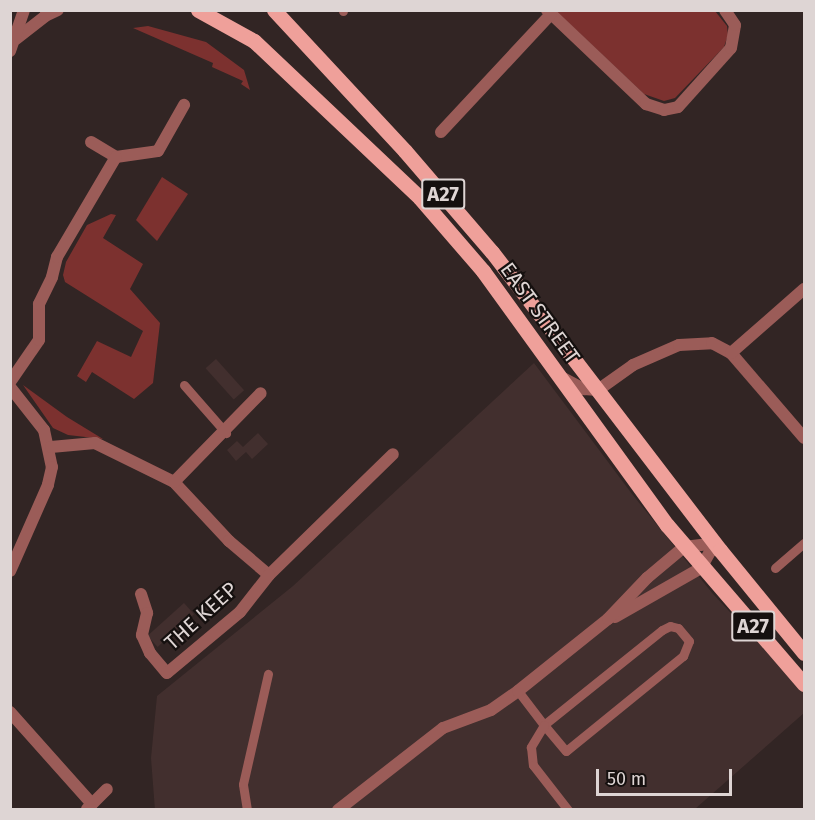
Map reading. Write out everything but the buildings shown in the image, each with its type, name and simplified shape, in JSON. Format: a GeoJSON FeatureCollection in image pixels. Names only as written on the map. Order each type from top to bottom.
{"type":"FeatureCollection","features":[{"type":"Feature","properties":{"kind":"main road","name":"EAST STREET"},"geometry":{"type":"LineString","coordinates":[[198,10],[254,41],[420,198],[483,271],[684,547],[804,684]]}},
{"type":"Feature","properties":{"kind":"main road","name":"EAST STREET"},"geometry":{"type":"LineString","coordinates":[[274,10],[444,195],[598,390],[713,543],[803,651]]}},
{"type":"Feature","properties":{"kind":"street"},"geometry":{"type":"LineString","coordinates":[[13,45],[24,10]]}},
{"type":"Feature","properties":{"kind":"street"},"geometry":{"type":"LineString","coordinates":[[13,45],[45,16],[58,10]]}},
{"type":"Feature","properties":{"kind":"street"},"geometry":{"type":"LineString","coordinates":[[441,132],[549,12],[646,104],[664,110],[678,107],[732,48],[735,26],[725,10]]}},
{"type":"Feature","properties":{"kind":"street"},"geometry":{"type":"LineString","coordinates":[[91,142],[116,157],[158,152],[184,105]]}},
{"type":"Feature","properties":{"kind":"street"},"geometry":{"type":"LineString","coordinates":[[10,382],[39,340],[39,304],[52,278],[57,257],[116,157]]}},
{"type":"Feature","properties":{"kind":"street"},"geometry":{"type":"LineString","coordinates":[[731,353],[804,290]]}},
{"type":"Feature","properties":{"kind":"street"},"geometry":{"type":"LineString","coordinates":[[559,376],[584,389],[598,390],[640,361],[679,345],[712,343],[731,353],[804,438]]}},
{"type":"Feature","properties":{"kind":"street"},"geometry":{"type":"LineString","coordinates":[[10,387],[34,414],[51,447],[52,467],[48,485],[10,571]]}},
{"type":"Feature","properties":{"kind":"street"},"geometry":{"type":"LineString","coordinates":[[174,482],[226,433],[261,393]]}},
{"type":"Feature","properties":{"kind":"street","name":"THE KEEP"},"geometry":{"type":"LineString","coordinates":[[51,447],[95,443],[174,482],[229,541],[269,575]]}},
{"type":"Feature","properties":{"kind":"street","name":"THE KEEP"},"geometry":{"type":"LineString","coordinates":[[141,594],[147,614],[142,635],[150,653],[167,673],[240,612],[269,575],[393,454]]}},
{"type":"Feature","properties":{"kind":"street"},"geometry":{"type":"LineString","coordinates":[[338,810],[442,729],[491,710],[518,691],[608,619],[647,578],[684,547],[694,543],[713,543],[701,568],[608,619]]}},
{"type":"Feature","properties":{"kind":"street"},"geometry":{"type":"LineString","coordinates":[[10,712],[89,807],[107,789]]}},
{"type":"Feature","properties":{"kind":"lane"},"geometry":{"type":"LineString","coordinates":[[184,385],[226,433]]}},
{"type":"Feature","properties":{"kind":"lane"},"geometry":{"type":"LineString","coordinates":[[775,568],[804,543]]}},
{"type":"Feature","properties":{"kind":"lane"},"geometry":{"type":"LineString","coordinates":[[518,691],[544,725],[566,752],[683,656],[689,641],[678,628],[670,626],[663,630],[544,725],[531,747],[533,765],[568,810]]}},
{"type":"Feature","properties":{"kind":"lane"},"geometry":{"type":"LineString","coordinates":[[247,810],[243,784],[268,675]]}},
{"type":"Feature","properties":{"kind":"shaded area"},"geometry":{"type":"Polygon","coordinates":[[[556,11],[715,11],[727,26],[728,35],[724,47],[675,98],[664,101],[644,94],[556,11]]]}},
{"type":"Feature","properties":{"kind":"shaded area"},"geometry":{"type":"Polygon","coordinates":[[[148,26],[206,42],[244,70],[250,90],[241,84],[243,81],[212,67],[213,63],[133,28],[148,26]]]}},
{"type":"Feature","properties":{"kind":"shaded area"},"geometry":{"type":"Polygon","coordinates":[[[162,177],[188,194],[157,241],[136,220],[162,177]]]}},
{"type":"Feature","properties":{"kind":"shaded area"},"geometry":{"type":"Polygon","coordinates":[[[111,214],[116,215],[103,238],[143,264],[130,289],[160,323],[153,383],[134,399],[92,372],[86,382],[77,376],[97,341],[131,357],[143,331],[65,282],[63,275],[66,262],[87,225],[111,214]]]}},
{"type":"Feature","properties":{"kind":"shaded area"},"geometry":{"type":"Polygon","coordinates":[[[216,359],[244,390],[234,400],[206,368],[216,359]]]}},
{"type":"Feature","properties":{"kind":"shaded area"},"geometry":{"type":"Polygon","coordinates":[[[534,363],[632,494],[713,594],[804,691],[804,713],[695,809],[155,810],[151,758],[157,696],[293,586],[534,363]]]}},
{"type":"Feature","properties":{"kind":"shaded area"},"geometry":{"type":"Polygon","coordinates":[[[23,385],[67,417],[103,439],[68,435],[53,428],[23,385]]]}},
{"type":"Feature","properties":{"kind":"shaded area"},"geometry":{"type":"Polygon","coordinates":[[[258,433],[268,444],[252,459],[246,452],[236,461],[227,450],[237,441],[243,447],[258,433]]]}},
{"type":"Feature","properties":{"kind":"shaded area"},"geometry":{"type":"Polygon","coordinates":[[[184,603],[194,614],[158,647],[148,636],[184,603]]]}}]}
